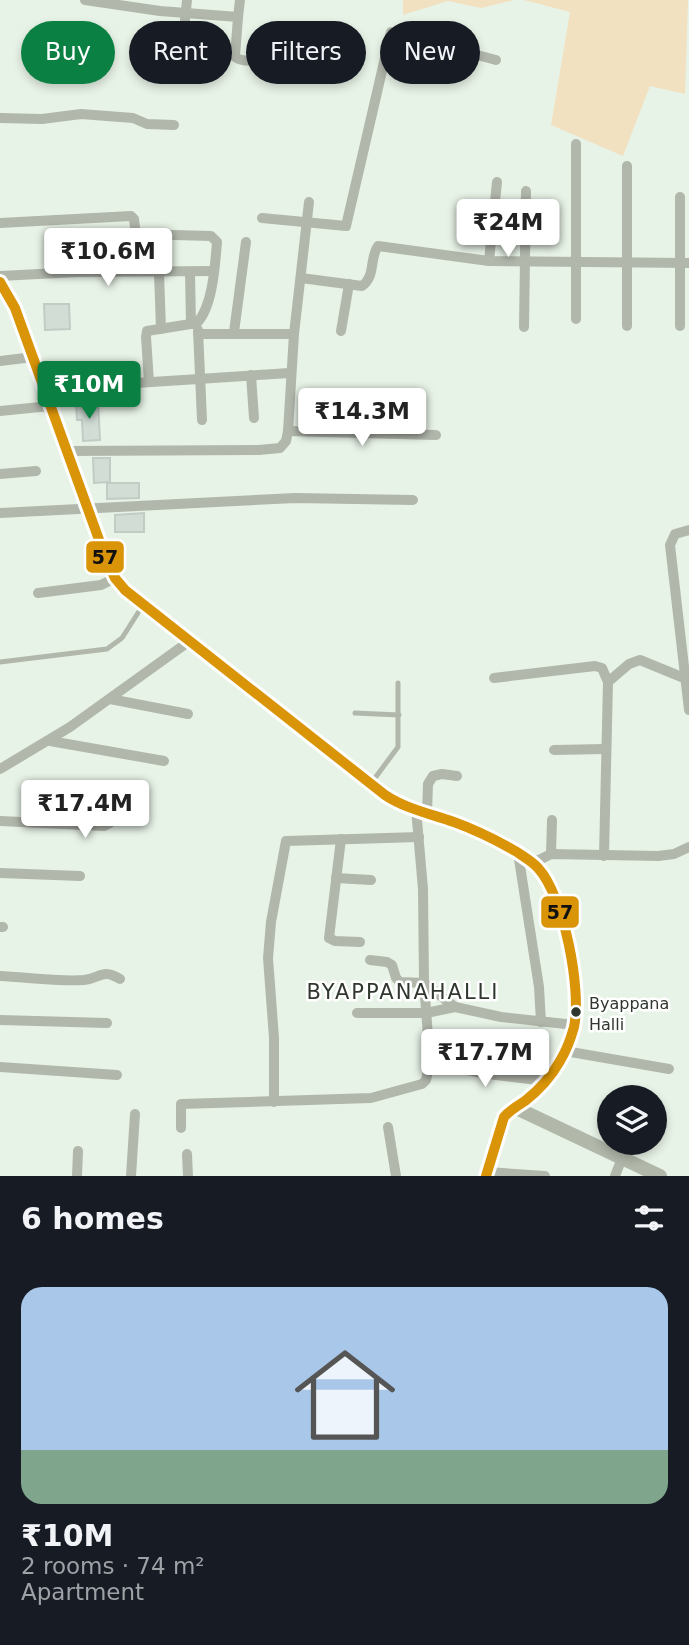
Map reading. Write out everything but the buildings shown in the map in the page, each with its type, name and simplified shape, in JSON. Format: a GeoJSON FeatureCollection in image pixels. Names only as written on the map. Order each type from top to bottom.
{"type":"FeatureCollection","features":[{"type":"Feature","properties":{"kind":"main road"},"geometry":{"type":"LineString","coordinates":[[0,282],[15,308],[115,579],[125,590],[370,785],[390,799],[456,823],[518,853],[539,869],[550,887],[564,926],[575,984],[575,1025],[565,1051],[546,1081],[509,1111],[501,1124],[486,1174]]}},
{"type":"Feature","properties":{"kind":"main road"},"geometry":{"type":"LineString","coordinates":[[514,1108],[660,1176]]}},
{"type":"Feature","properties":{"kind":"street"},"geometry":{"type":"LineString","coordinates":[[85,0],[238,17]]}},
{"type":"Feature","properties":{"kind":"street"},"geometry":{"type":"LineString","coordinates":[[185,21],[187,0]]}},
{"type":"Feature","properties":{"kind":"street"},"geometry":{"type":"LineString","coordinates":[[240,0],[235,57],[246,61]]}},
{"type":"Feature","properties":{"kind":"street"},"geometry":{"type":"LineString","coordinates":[[262,218],[346,226],[391,32],[496,60]]}},
{"type":"Feature","properties":{"kind":"street"},"geometry":{"type":"LineString","coordinates":[[0,118],[43,119],[81,114],[133,118],[147,124],[174,125]]}},
{"type":"Feature","properties":{"kind":"street"},"geometry":{"type":"LineString","coordinates":[[576,144],[576,319]]}},
{"type":"Feature","properties":{"kind":"street"},"geometry":{"type":"LineString","coordinates":[[627,166],[627,326]]}},
{"type":"Feature","properties":{"kind":"street"},"geometry":{"type":"LineString","coordinates":[[489,261],[497,182]]}},
{"type":"Feature","properties":{"kind":"street"},"geometry":{"type":"LineString","coordinates":[[524,327],[526,191]]}},
{"type":"Feature","properties":{"kind":"street"},"geometry":{"type":"LineString","coordinates":[[680,197],[685,263],[680,326]]}},
{"type":"Feature","properties":{"kind":"street"},"geometry":{"type":"LineString","coordinates":[[67,451],[280,448],[286,441],[288,431],[290,373],[309,202]]}},
{"type":"Feature","properties":{"kind":"street"},"geometry":{"type":"LineString","coordinates":[[0,223],[127,216],[134,219],[138,253]]}},
{"type":"Feature","properties":{"kind":"street"},"geometry":{"type":"LineString","coordinates":[[136,234],[211,236],[217,243],[205,310],[196,327]]}},
{"type":"Feature","properties":{"kind":"street"},"geometry":{"type":"LineString","coordinates":[[234,332],[246,242]]}},
{"type":"Feature","properties":{"kind":"street"},"geometry":{"type":"LineString","coordinates":[[301,278],[362,286],[368,282],[372,273],[374,251],[378,246],[489,261],[685,263]]}},
{"type":"Feature","properties":{"kind":"street"},"geometry":{"type":"LineString","coordinates":[[0,276],[77,272],[214,271]]}},
{"type":"Feature","properties":{"kind":"street"},"geometry":{"type":"LineString","coordinates":[[159,273],[161,329]]}},
{"type":"Feature","properties":{"kind":"street"},"geometry":{"type":"LineString","coordinates":[[190,273],[201,378],[202,420]]}},
{"type":"Feature","properties":{"kind":"street"},"geometry":{"type":"LineString","coordinates":[[341,331],[349,284]]}},
{"type":"Feature","properties":{"kind":"street"},"geometry":{"type":"LineString","coordinates":[[149,382],[147,331],[196,327],[234,332],[294,334]]}},
{"type":"Feature","properties":{"kind":"street"},"geometry":{"type":"LineString","coordinates":[[0,361],[33,357]]}},
{"type":"Feature","properties":{"kind":"street"},"geometry":{"type":"LineString","coordinates":[[44,389],[290,373]]}},
{"type":"Feature","properties":{"kind":"street"},"geometry":{"type":"LineString","coordinates":[[251,375],[254,418]]}},
{"type":"Feature","properties":{"kind":"street"},"geometry":{"type":"LineString","coordinates":[[0,411],[50,407]]}},
{"type":"Feature","properties":{"kind":"street"},"geometry":{"type":"LineString","coordinates":[[288,431],[436,435]]}},
{"type":"Feature","properties":{"kind":"street"},"geometry":{"type":"LineString","coordinates":[[0,474],[36,471]]}},
{"type":"Feature","properties":{"kind":"street"},"geometry":{"type":"LineString","coordinates":[[0,513],[295,498],[413,500]]}},
{"type":"Feature","properties":{"kind":"street"},"geometry":{"type":"LineString","coordinates":[[689,530],[676,534],[670,545],[689,710]]}},
{"type":"Feature","properties":{"kind":"street"},"geometry":{"type":"LineString","coordinates":[[38,593],[105,584],[115,579]]}},
{"type":"Feature","properties":{"kind":"street"},"geometry":{"type":"LineString","coordinates":[[0,769],[50,741],[191,640]]}},
{"type":"Feature","properties":{"kind":"street"},"geometry":{"type":"LineString","coordinates":[[608,682],[629,664],[640,660],[684,678]]}},
{"type":"Feature","properties":{"kind":"street"},"geometry":{"type":"LineString","coordinates":[[494,678],[595,666],[602,668],[608,682],[604,856]]}},
{"type":"Feature","properties":{"kind":"street"},"geometry":{"type":"LineString","coordinates":[[110,699],[188,714]]}},
{"type":"Feature","properties":{"kind":"street"},"geometry":{"type":"LineString","coordinates":[[50,741],[164,761]]}},
{"type":"Feature","properties":{"kind":"street"},"geometry":{"type":"LineString","coordinates":[[554,750],[605,748]]}},
{"type":"Feature","properties":{"kind":"street"},"geometry":{"type":"LineString","coordinates":[[181,1128],[181,1104],[379,1097],[422,1084],[426,1080],[430,1063],[424,983],[423,889],[419,837],[428,784],[433,776],[457,776]]}},
{"type":"Feature","properties":{"kind":"street"},"geometry":{"type":"LineString","coordinates":[[0,821],[104,826],[110,823],[115,786]]}},
{"type":"Feature","properties":{"kind":"street"},"geometry":{"type":"LineString","coordinates":[[551,854],[552,820]]}},
{"type":"Feature","properties":{"kind":"street"},"geometry":{"type":"LineString","coordinates":[[274,1102],[274,1038],[268,958],[271,922],[286,841],[419,837]]}},
{"type":"Feature","properties":{"kind":"street"},"geometry":{"type":"LineString","coordinates":[[341,839],[329,938],[335,941],[360,942]]}},
{"type":"Feature","properties":{"kind":"street"},"geometry":{"type":"LineString","coordinates":[[533,863],[551,854],[658,856],[674,854],[689,847]]}},
{"type":"Feature","properties":{"kind":"street"},"geometry":{"type":"LineString","coordinates":[[518,853],[539,987],[541,1022]]}},
{"type":"Feature","properties":{"kind":"street"},"geometry":{"type":"LineString","coordinates":[[0,873],[80,876]]}},
{"type":"Feature","properties":{"kind":"street"},"geometry":{"type":"LineString","coordinates":[[337,878],[371,880]]}},
{"type":"Feature","properties":{"kind":"street"},"geometry":{"type":"LineString","coordinates":[[370,960],[387,962],[392,965],[400,982],[424,983],[455,1007]]}},
{"type":"Feature","properties":{"kind":"street"},"geometry":{"type":"LineString","coordinates":[[0,976],[84,980],[111,973],[120,979]]}},
{"type":"Feature","properties":{"kind":"street"},"geometry":{"type":"LineString","coordinates":[[357,1013],[426,1013],[455,1007],[501,1017],[575,1025]]}},
{"type":"Feature","properties":{"kind":"street"},"geometry":{"type":"LineString","coordinates":[[0,1020],[107,1023]]}},
{"type":"Feature","properties":{"kind":"street"},"geometry":{"type":"LineString","coordinates":[[565,1051],[669,1069]]}},
{"type":"Feature","properties":{"kind":"street"},"geometry":{"type":"LineString","coordinates":[[430,1063],[546,1081]]}},
{"type":"Feature","properties":{"kind":"street"},"geometry":{"type":"LineString","coordinates":[[0,1067],[117,1075]]}},
{"type":"Feature","properties":{"kind":"street"},"geometry":{"type":"LineString","coordinates":[[131,1176],[135,1114]]}},
{"type":"Feature","properties":{"kind":"street"},"geometry":{"type":"LineString","coordinates":[[388,1127],[396,1176]]}},
{"type":"Feature","properties":{"kind":"street"},"geometry":{"type":"LineString","coordinates":[[77,1176],[78,1151]]}},
{"type":"Feature","properties":{"kind":"street"},"geometry":{"type":"LineString","coordinates":[[187,1154],[188,1176]]}},
{"type":"Feature","properties":{"kind":"street"},"geometry":{"type":"LineString","coordinates":[[615,1176],[622,1158]]}},
{"type":"Feature","properties":{"kind":"street"},"geometry":{"type":"LineString","coordinates":[[486,1174],[545,1176]]}},
{"type":"Feature","properties":{"kind":"lane"},"geometry":{"type":"LineString","coordinates":[[0,662],[107,649],[122,638],[143,604]]}},
{"type":"Feature","properties":{"kind":"lane"},"geometry":{"type":"LineString","coordinates":[[370,785],[398,747],[398,682]]}},
{"type":"Feature","properties":{"kind":"lane"},"geometry":{"type":"LineString","coordinates":[[355,713],[399,715]]}},
{"type":"Feature","properties":{"kind":"shaded area"},"geometry":{"type":"Polygon","coordinates":[[[403,0],[514,0],[481,8],[448,1],[403,15],[403,0]]]}},
{"type":"Feature","properties":{"kind":"shaded area"},"geometry":{"type":"Polygon","coordinates":[[[524,0],[688,0],[685,94],[650,86],[623,156],[551,125],[570,12],[524,0]]]}},
{"type":"Feature","properties":{"kind":"transit line","name":"57"},"geometry":{"type":"LineString","coordinates":[[0,282],[15,308],[106,559],[115,578],[125,590],[385,795],[410,808],[462,825],[502,844],[534,864],[547,881],[556,899],[569,944],[575,990],[574,1027],[564,1053],[549,1078],[504,1117],[486,1176]]}},
{"type":"Feature","properties":{"kind":"place","name":"Byappana Halli"},"geometry":{"type":"Point","coordinates":[576,1012]}},
{"type":"Feature","properties":{"kind":"district","name":"BYAPPANAHALLI"},"geometry":{"type":"Point","coordinates":[403,992]}}]}
